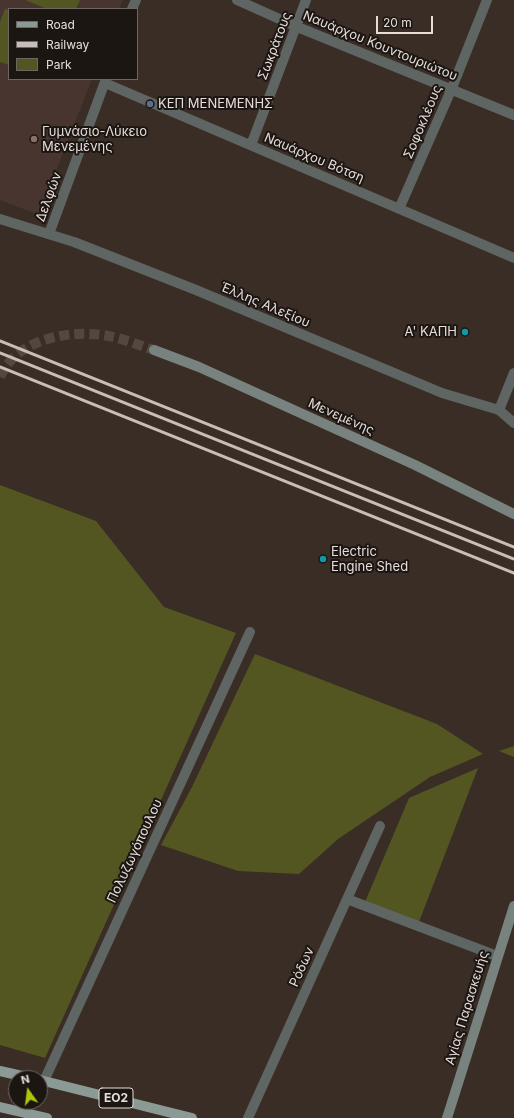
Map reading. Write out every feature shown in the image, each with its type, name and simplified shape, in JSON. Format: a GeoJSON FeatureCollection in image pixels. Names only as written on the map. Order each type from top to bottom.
{"type":"FeatureCollection","features":[{"type":"Feature","properties":{"kind":"main road","name":"ΕΟ2"},"geometry":{"type":"LineString","coordinates":[[48,1082],[192,1118]]}},
{"type":"Feature","properties":{"kind":"main road"},"geometry":{"type":"LineString","coordinates":[[0,1107],[47,1118]]}},
{"type":"Feature","properties":{"kind":"street","name":"Ναυάρχου Κουντουριώτου"},"geometry":{"type":"LineString","coordinates":[[237,0],[295,26],[452,88],[514,115]]}},
{"type":"Feature","properties":{"kind":"street","name":"Σωκράτους"},"geometry":{"type":"LineString","coordinates":[[251,146],[306,0]]}},
{"type":"Feature","properties":{"kind":"street","name":"Σοφοκλέους"},"geometry":{"type":"LineString","coordinates":[[399,209],[452,88],[487,0]]}},
{"type":"Feature","properties":{"kind":"street","name":"Ναυάρχου Βότση"},"geometry":{"type":"LineString","coordinates":[[106,81],[251,146],[514,258]]}},
{"type":"Feature","properties":{"kind":"street","name":"Δελφών"},"geometry":{"type":"LineString","coordinates":[[49,234],[106,81]]}},
{"type":"Feature","properties":{"kind":"street","name":"Έλλης Αλεξίου"},"geometry":{"type":"LineString","coordinates":[[0,219],[74,242],[196,290],[442,393],[499,410],[514,423]]}},
{"type":"Feature","properties":{"kind":"street","name":"Μενεμένης"},"geometry":{"type":"LineString","coordinates":[[154,350],[199,367],[408,462],[514,514]]}},
{"type":"Feature","properties":{"kind":"street"},"geometry":{"type":"LineString","coordinates":[[499,410],[514,373]]}},
{"type":"Feature","properties":{"kind":"street","name":"Πολυζωγόπουλου"},"geometry":{"type":"LineString","coordinates":[[47,1070],[250,632]]}},
{"type":"Feature","properties":{"kind":"street","name":"Ρόδων"},"geometry":{"type":"LineString","coordinates":[[248,1118],[380,826]]}},
{"type":"Feature","properties":{"kind":"street"},"geometry":{"type":"LineString","coordinates":[[347,899],[497,956]]}},
{"type":"Feature","properties":{"kind":"street","name":"Αγίας Παρασκευής"},"geometry":{"type":"LineString","coordinates":[[446,1118],[514,906]]}},
{"type":"Feature","properties":{"kind":"shaded area","name":"Γυμνάσιο-Λύκειο Μενεμένης"},"geometry":{"type":"Polygon","coordinates":[[[0,0],[123,0],[119,8],[8,8],[8,80],[92,80],[39,215],[0,200],[0,0]]]}},
{"type":"Feature","properties":{"kind":"green space"},"geometry":{"type":"Polygon","coordinates":[[[25,0],[80,0],[76,8],[45,8],[25,0]]]}},
{"type":"Feature","properties":{"kind":"green space"},"geometry":{"type":"Polygon","coordinates":[[[5,9],[8,10],[8,65],[0,62],[0,22],[5,9]]]}},
{"type":"Feature","properties":{"kind":"green space"},"geometry":{"type":"Polygon","coordinates":[[[0,485],[96,521],[164,607],[236,633],[45,1058],[0,1045],[0,485]]]}},
{"type":"Feature","properties":{"kind":"green space"},"geometry":{"type":"Polygon","coordinates":[[[255,654],[437,724],[483,754],[430,777],[338,839],[299,874],[238,871],[161,845],[192,787],[255,654]]]}},
{"type":"Feature","properties":{"kind":"green space"},"geometry":{"type":"Polygon","coordinates":[[[514,746],[514,757],[499,751],[514,746]]]}},
{"type":"Feature","properties":{"kind":"green space"},"geometry":{"type":"Polygon","coordinates":[[[478,768],[419,922],[365,902],[409,798],[478,768]]]}},
{"type":"Feature","properties":{"kind":"tunnel"},"geometry":{"type":"LineString","coordinates":[[0,377],[8,363],[19,353],[33,344],[65,335],[98,334],[129,341],[154,350]]}},
{"type":"Feature","properties":{"kind":"railway"},"geometry":{"type":"LineString","coordinates":[[0,341],[514,547]]}},
{"type":"Feature","properties":{"kind":"railway"},"geometry":{"type":"LineString","coordinates":[[0,353],[514,559]]}},
{"type":"Feature","properties":{"kind":"railway"},"geometry":{"type":"LineString","coordinates":[[0,367],[514,573]]}},
{"type":"Feature","properties":{"kind":"place","name":"ΚΕΠ ΜΕΝΕΜΕΝΗΣ"},"geometry":{"type":"Point","coordinates":[150,104]}},
{"type":"Feature","properties":{"kind":"place","name":"Γυμνάσιο-Λύκειο Μενεμένης"},"geometry":{"type":"Point","coordinates":[34,139]}},
{"type":"Feature","properties":{"kind":"place","name":"Α' ΚΑΠΗ"},"geometry":{"type":"Point","coordinates":[465,332]}},
{"type":"Feature","properties":{"kind":"place","name":"Electric Engine Shed"},"geometry":{"type":"Point","coordinates":[323,559]}}]}
